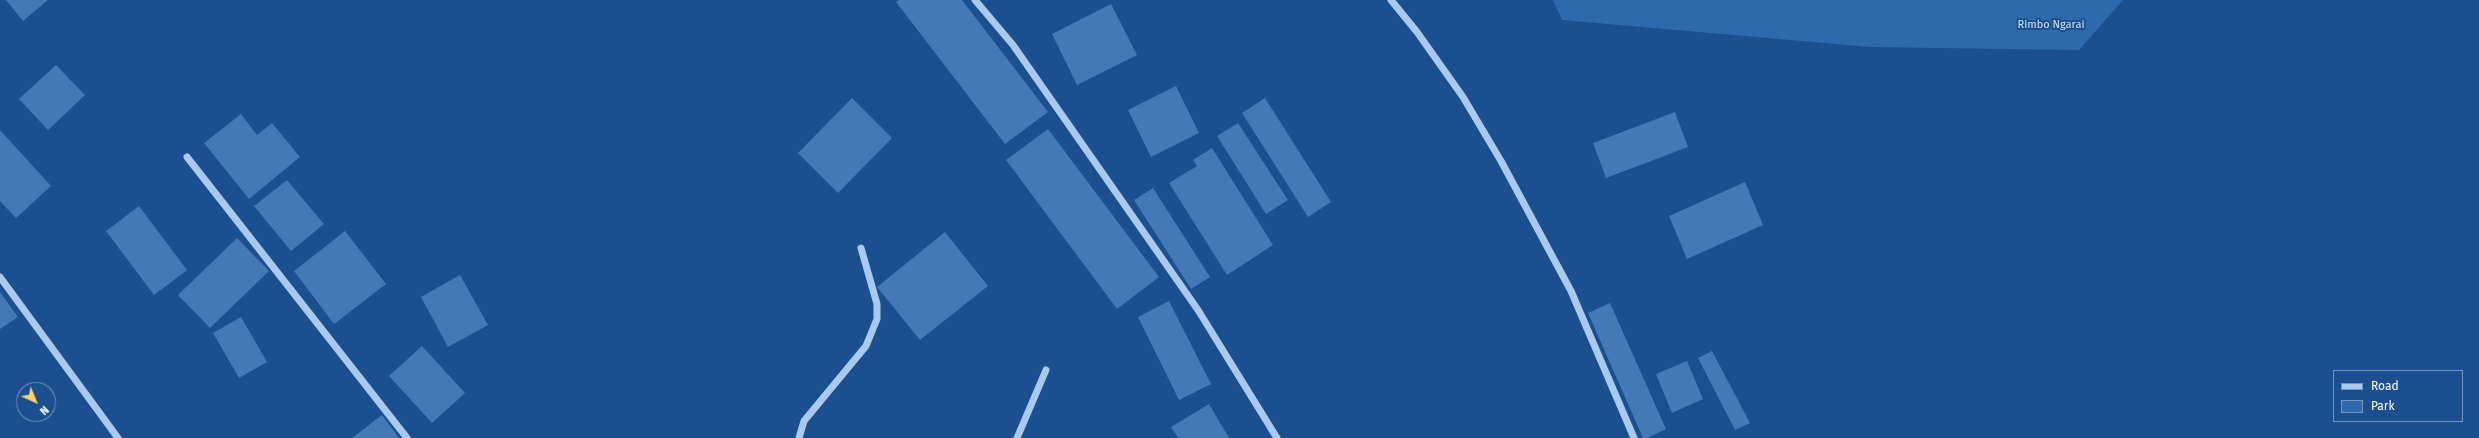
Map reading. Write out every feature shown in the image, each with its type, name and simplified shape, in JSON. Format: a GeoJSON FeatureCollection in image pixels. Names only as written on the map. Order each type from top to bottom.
{"type":"FeatureCollection","features":[{"type":"Feature","properties":{"kind":"street"},"geometry":{"type":"LineString","coordinates":[[975,0],[1013,45],[1198,310],[1277,438]]}},
{"type":"Feature","properties":{"kind":"street"},"geometry":{"type":"LineString","coordinates":[[1391,0],[1417,32],[1463,97],[1501,161],[1571,291],[1634,438]]}},
{"type":"Feature","properties":{"kind":"street"},"geometry":{"type":"LineString","coordinates":[[188,157],[407,438]]}},
{"type":"Feature","properties":{"kind":"street"},"geometry":{"type":"LineString","coordinates":[[799,438],[804,421],[866,346],[877,319],[877,304],[861,248]]}},
{"type":"Feature","properties":{"kind":"street"},"geometry":{"type":"LineString","coordinates":[[0,277],[118,438]]}},
{"type":"Feature","properties":{"kind":"street"},"geometry":{"type":"LineString","coordinates":[[1016,438],[1046,370]]}},
{"type":"Feature","properties":{"kind":"green space","name":"Rimbo Ngarai"},"geometry":{"type":"Polygon","coordinates":[[[1553,0],[2123,0],[2079,50],[1870,47],[1562,20],[1553,0]]]}},
{"type":"Feature","properties":{"kind":"building"},"geometry":{"type":"Polygon","coordinates":[[[6,0],[48,0],[23,21],[6,0]]]}},
{"type":"Feature","properties":{"kind":"building"},"geometry":{"type":"Polygon","coordinates":[[[899,0],[962,0],[1048,112],[1005,144],[896,2],[899,0]]]}},
{"type":"Feature","properties":{"kind":"building"},"geometry":{"type":"Polygon","coordinates":[[[1111,4],[1137,55],[1077,85],[1052,34],[1111,4]]]}},
{"type":"Feature","properties":{"kind":"building"},"geometry":{"type":"Polygon","coordinates":[[[56,65],[85,95],[48,130],[19,99],[56,65]]]}},
{"type":"Feature","properties":{"kind":"building"},"geometry":{"type":"Polygon","coordinates":[[[1176,86],[1199,133],[1151,157],[1128,110],[1176,86]]]}},
{"type":"Feature","properties":{"kind":"building"},"geometry":{"type":"Polygon","coordinates":[[[852,98],[892,138],[838,193],[798,153],[852,98]]]}},
{"type":"Feature","properties":{"kind":"building"},"geometry":{"type":"Polygon","coordinates":[[[1265,98],[1331,202],[1308,217],[1242,113],[1265,98]]]}},
{"type":"Feature","properties":{"kind":"building"},"geometry":{"type":"Polygon","coordinates":[[[1675,112],[1688,147],[1606,178],[1593,143],[1675,112]]]}},
{"type":"Feature","properties":{"kind":"building"},"geometry":{"type":"Polygon","coordinates":[[[241,114],[257,135],[272,123],[300,157],[249,199],[204,143],[241,114]]]}},
{"type":"Feature","properties":{"kind":"building"},"geometry":{"type":"Polygon","coordinates":[[[1238,123],[1288,200],[1266,214],[1217,136],[1238,123]]]}},
{"type":"Feature","properties":{"kind":"building"},"geometry":{"type":"Polygon","coordinates":[[[1048,129],[1159,277],[1117,309],[1006,160],[1048,129]]]}},
{"type":"Feature","properties":{"kind":"building"},"geometry":{"type":"Polygon","coordinates":[[[0,130],[51,186],[16,218],[0,201],[0,130]]]}},
{"type":"Feature","properties":{"kind":"building"},"geometry":{"type":"Polygon","coordinates":[[[1212,148],[1273,245],[1227,275],[1169,183],[1197,166],[1193,160],[1212,148]]]}},
{"type":"Feature","properties":{"kind":"building"},"geometry":{"type":"Polygon","coordinates":[[[287,180],[324,224],[291,251],[254,206],[287,180]]]}},
{"type":"Feature","properties":{"kind":"building"},"geometry":{"type":"Polygon","coordinates":[[[1745,182],[1763,225],[1687,259],[1669,216],[1745,182]]]}},
{"type":"Feature","properties":{"kind":"building"},"geometry":{"type":"Polygon","coordinates":[[[1153,188],[1210,277],[1191,289],[1134,200],[1153,188]]]}},
{"type":"Feature","properties":{"kind":"building"},"geometry":{"type":"Polygon","coordinates":[[[139,206],[187,270],[154,295],[106,231],[139,206]]]}},
{"type":"Feature","properties":{"kind":"building"},"geometry":{"type":"Polygon","coordinates":[[[345,231],[386,284],[334,324],[294,271],[345,231]]]}},
{"type":"Feature","properties":{"kind":"building"},"geometry":{"type":"Polygon","coordinates":[[[945,232],[988,286],[920,340],[877,287],[945,232]]]}},
{"type":"Feature","properties":{"kind":"building"},"geometry":{"type":"Polygon","coordinates":[[[237,238],[269,271],[210,328],[178,295],[237,238]]]}},
{"type":"Feature","properties":{"kind":"building"},"geometry":{"type":"Polygon","coordinates":[[[460,275],[488,325],[448,347],[421,297],[460,275]]]}},
{"type":"Feature","properties":{"kind":"building"},"geometry":{"type":"Polygon","coordinates":[[[0,292],[18,317],[0,329],[0,292]]]}},
{"type":"Feature","properties":{"kind":"building"},"geometry":{"type":"Polygon","coordinates":[[[1169,301],[1211,384],[1179,400],[1138,317],[1169,301]]]}},
{"type":"Feature","properties":{"kind":"building"},"geometry":{"type":"Polygon","coordinates":[[[1610,303],[1666,429],[1647,438],[1643,438],[1588,313],[1610,303]]]}},
{"type":"Feature","properties":{"kind":"building"},"geometry":{"type":"Polygon","coordinates":[[[241,317],[267,362],[239,378],[213,333],[241,317]]]}},
{"type":"Feature","properties":{"kind":"building"},"geometry":{"type":"Polygon","coordinates":[[[422,346],[465,393],[432,423],[389,376],[422,346]]]}},
{"type":"Feature","properties":{"kind":"building"},"geometry":{"type":"Polygon","coordinates":[[[1712,351],[1750,423],[1735,430],[1698,358],[1712,351]]]}},
{"type":"Feature","properties":{"kind":"building"},"geometry":{"type":"Polygon","coordinates":[[[1687,361],[1703,399],[1672,413],[1656,374],[1687,361]]]}},
{"type":"Feature","properties":{"kind":"building"},"geometry":{"type":"Polygon","coordinates":[[[1209,404],[1229,438],[1178,438],[1171,427],[1209,404]]]}},
{"type":"Feature","properties":{"kind":"building"},"geometry":{"type":"Polygon","coordinates":[[[382,415],[399,438],[352,438],[382,415]]]}}]}
